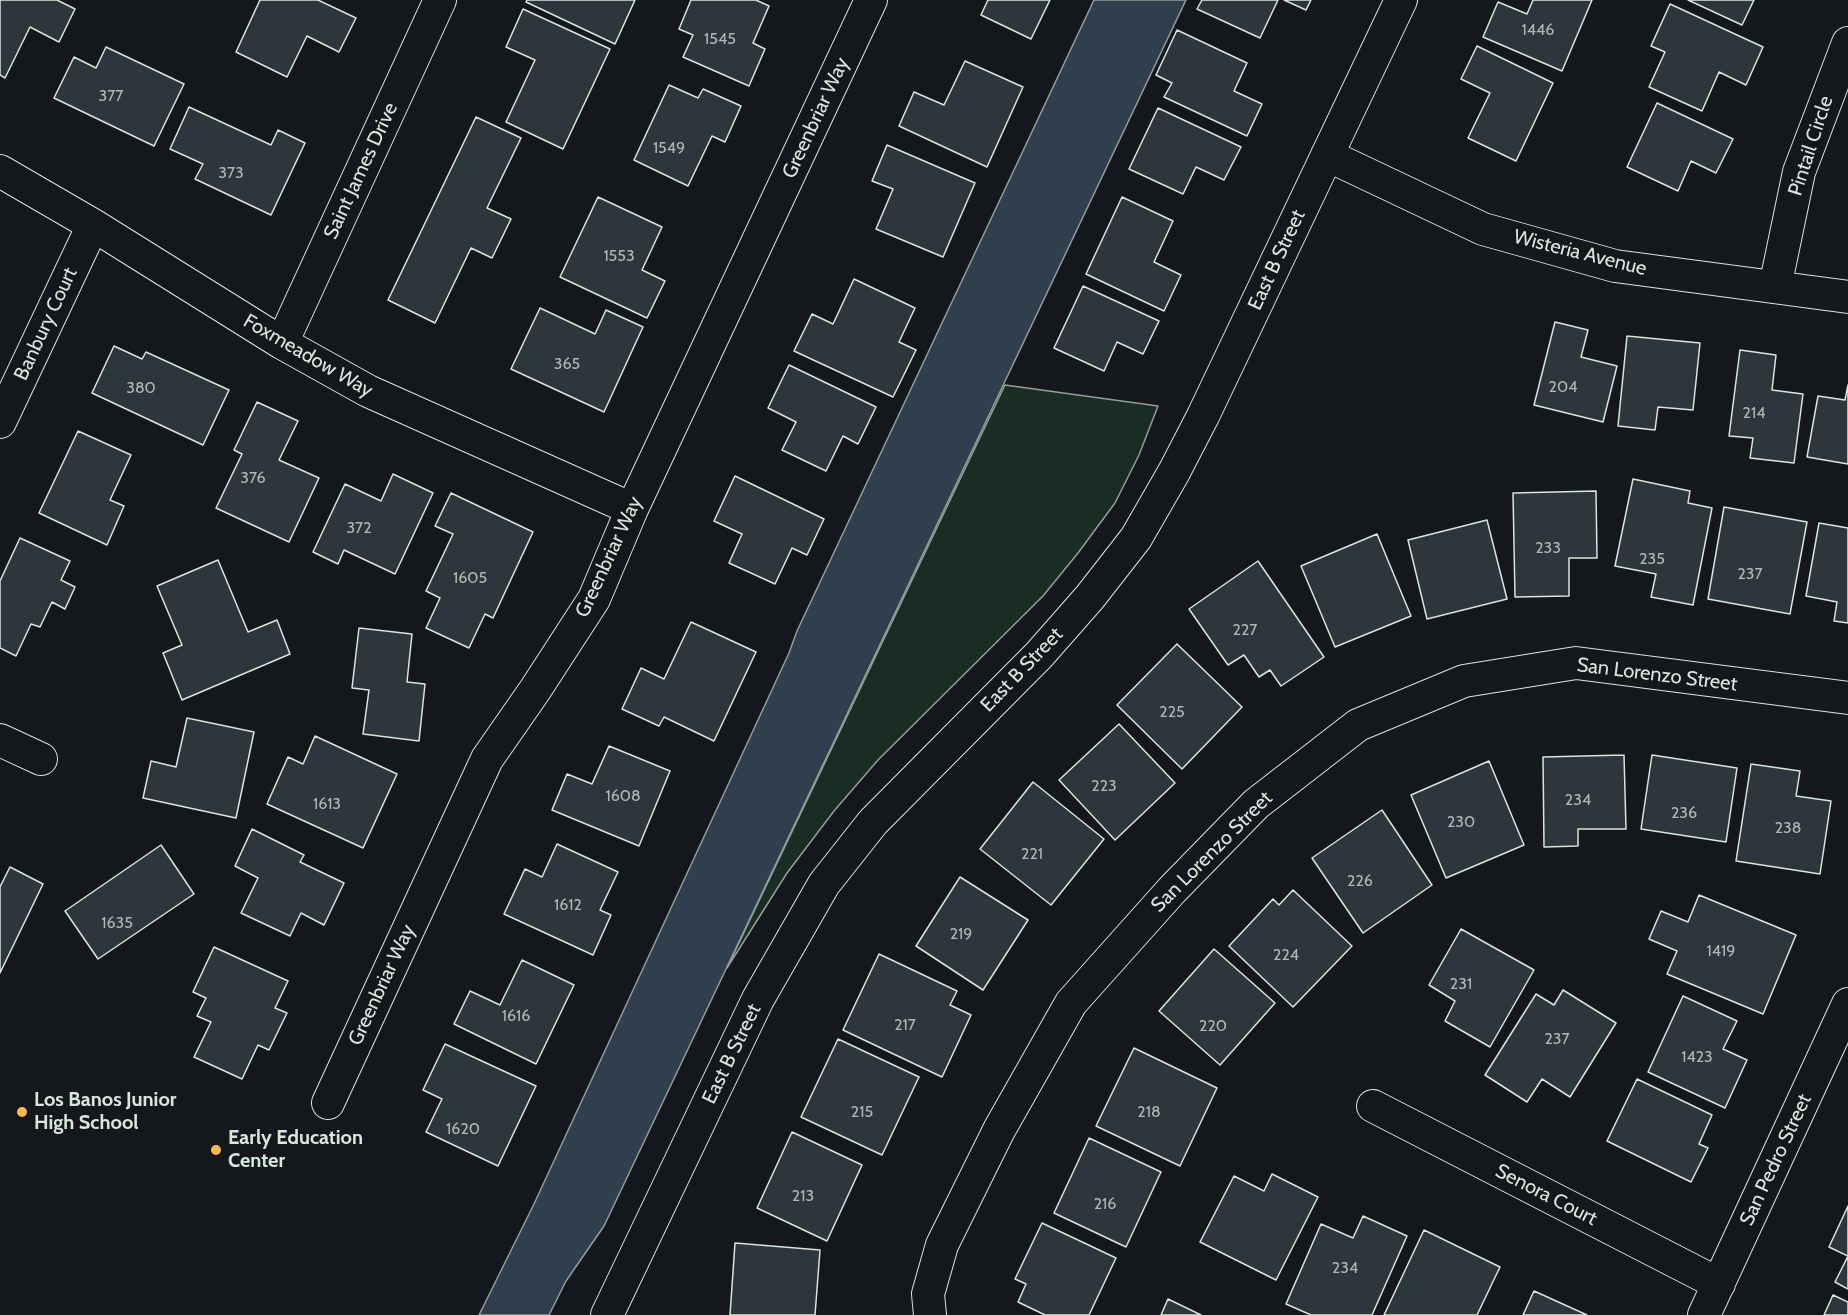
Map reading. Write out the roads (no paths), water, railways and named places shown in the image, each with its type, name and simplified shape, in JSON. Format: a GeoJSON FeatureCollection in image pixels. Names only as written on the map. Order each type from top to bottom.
{"type":"FeatureCollection","features":[{"type":"Feature","properties":{"kind":"street","name":"Saint James Drive"},"geometry":{"type":"LineString","coordinates":[[282,343],[440,0]]}},
{"type":"Feature","properties":{"kind":"street","name":"Greenbriar Way"},"geometry":{"type":"LineString","coordinates":[[328,1103],[487,759],[594,599],[632,509],[871,0]]}},
{"type":"Feature","properties":{"kind":"street","name":"East B Street"},"geometry":{"type":"LineString","coordinates":[[607,1315],[758,999],[824,884],[873,822],[1039,655],[1090,597],[1136,538],[1203,416],[1401,0]]}},
{"type":"Feature","properties":{"kind":"street","name":"Pintail Circle"},"geometry":{"type":"LineString","coordinates":[[1775,287],[1799,172],[1848,43]]}},
{"type":"Feature","properties":{"kind":"street","name":"Wisteria Avenue"},"geometry":{"type":"LineString","coordinates":[[1327,155],[1484,229],[1616,266],[1848,297]]}},
{"type":"Feature","properties":{"kind":"street","name":"Foxmeadow Way"},"geometry":{"type":"LineString","coordinates":[[0,171],[93,225],[282,343],[368,391],[632,509]]}},
{"type":"Feature","properties":{"kind":"street","name":"Banbury Court"},"geometry":{"type":"LineString","coordinates":[[0,422],[93,225]]}},
{"type":"Feature","properties":{"kind":"street","name":"San Lorenzo Street"},"geometry":{"type":"LineString","coordinates":[[930,1315],[928,1293],[942,1245],[999,1130],[1071,1003],[1172,890],[1256,804],[1358,725],[1464,681],[1576,663],[1848,698]]}},
{"type":"Feature","properties":{"kind":"street"},"geometry":{"type":"LineString","coordinates":[[0,740],[41,759]]}},
{"type":"Feature","properties":{"kind":"street","name":"San Pedro Street"},"geometry":{"type":"LineString","coordinates":[[1704,1315],[1848,1004]]}},
{"type":"Feature","properties":{"kind":"street","name":"Senora Court"},"geometry":{"type":"LineString","coordinates":[[1373,1106],[1719,1284]]}},
{"type":"Feature","properties":{"kind":"water"},"geometry":{"type":"Polygon","coordinates":[[[1094,0],[1186,0],[604,1226],[566,1281],[549,1315],[479,1315],[534,1204],[789,653],[797,631],[1094,0]]]}},
{"type":"Feature","properties":{"kind":"place","name":"Los Banos Junior High School"},"geometry":{"type":"Point","coordinates":[22,1112]}},
{"type":"Feature","properties":{"kind":"place","name":"Early Education Center"},"geometry":{"type":"Point","coordinates":[216,1150]}}]}
